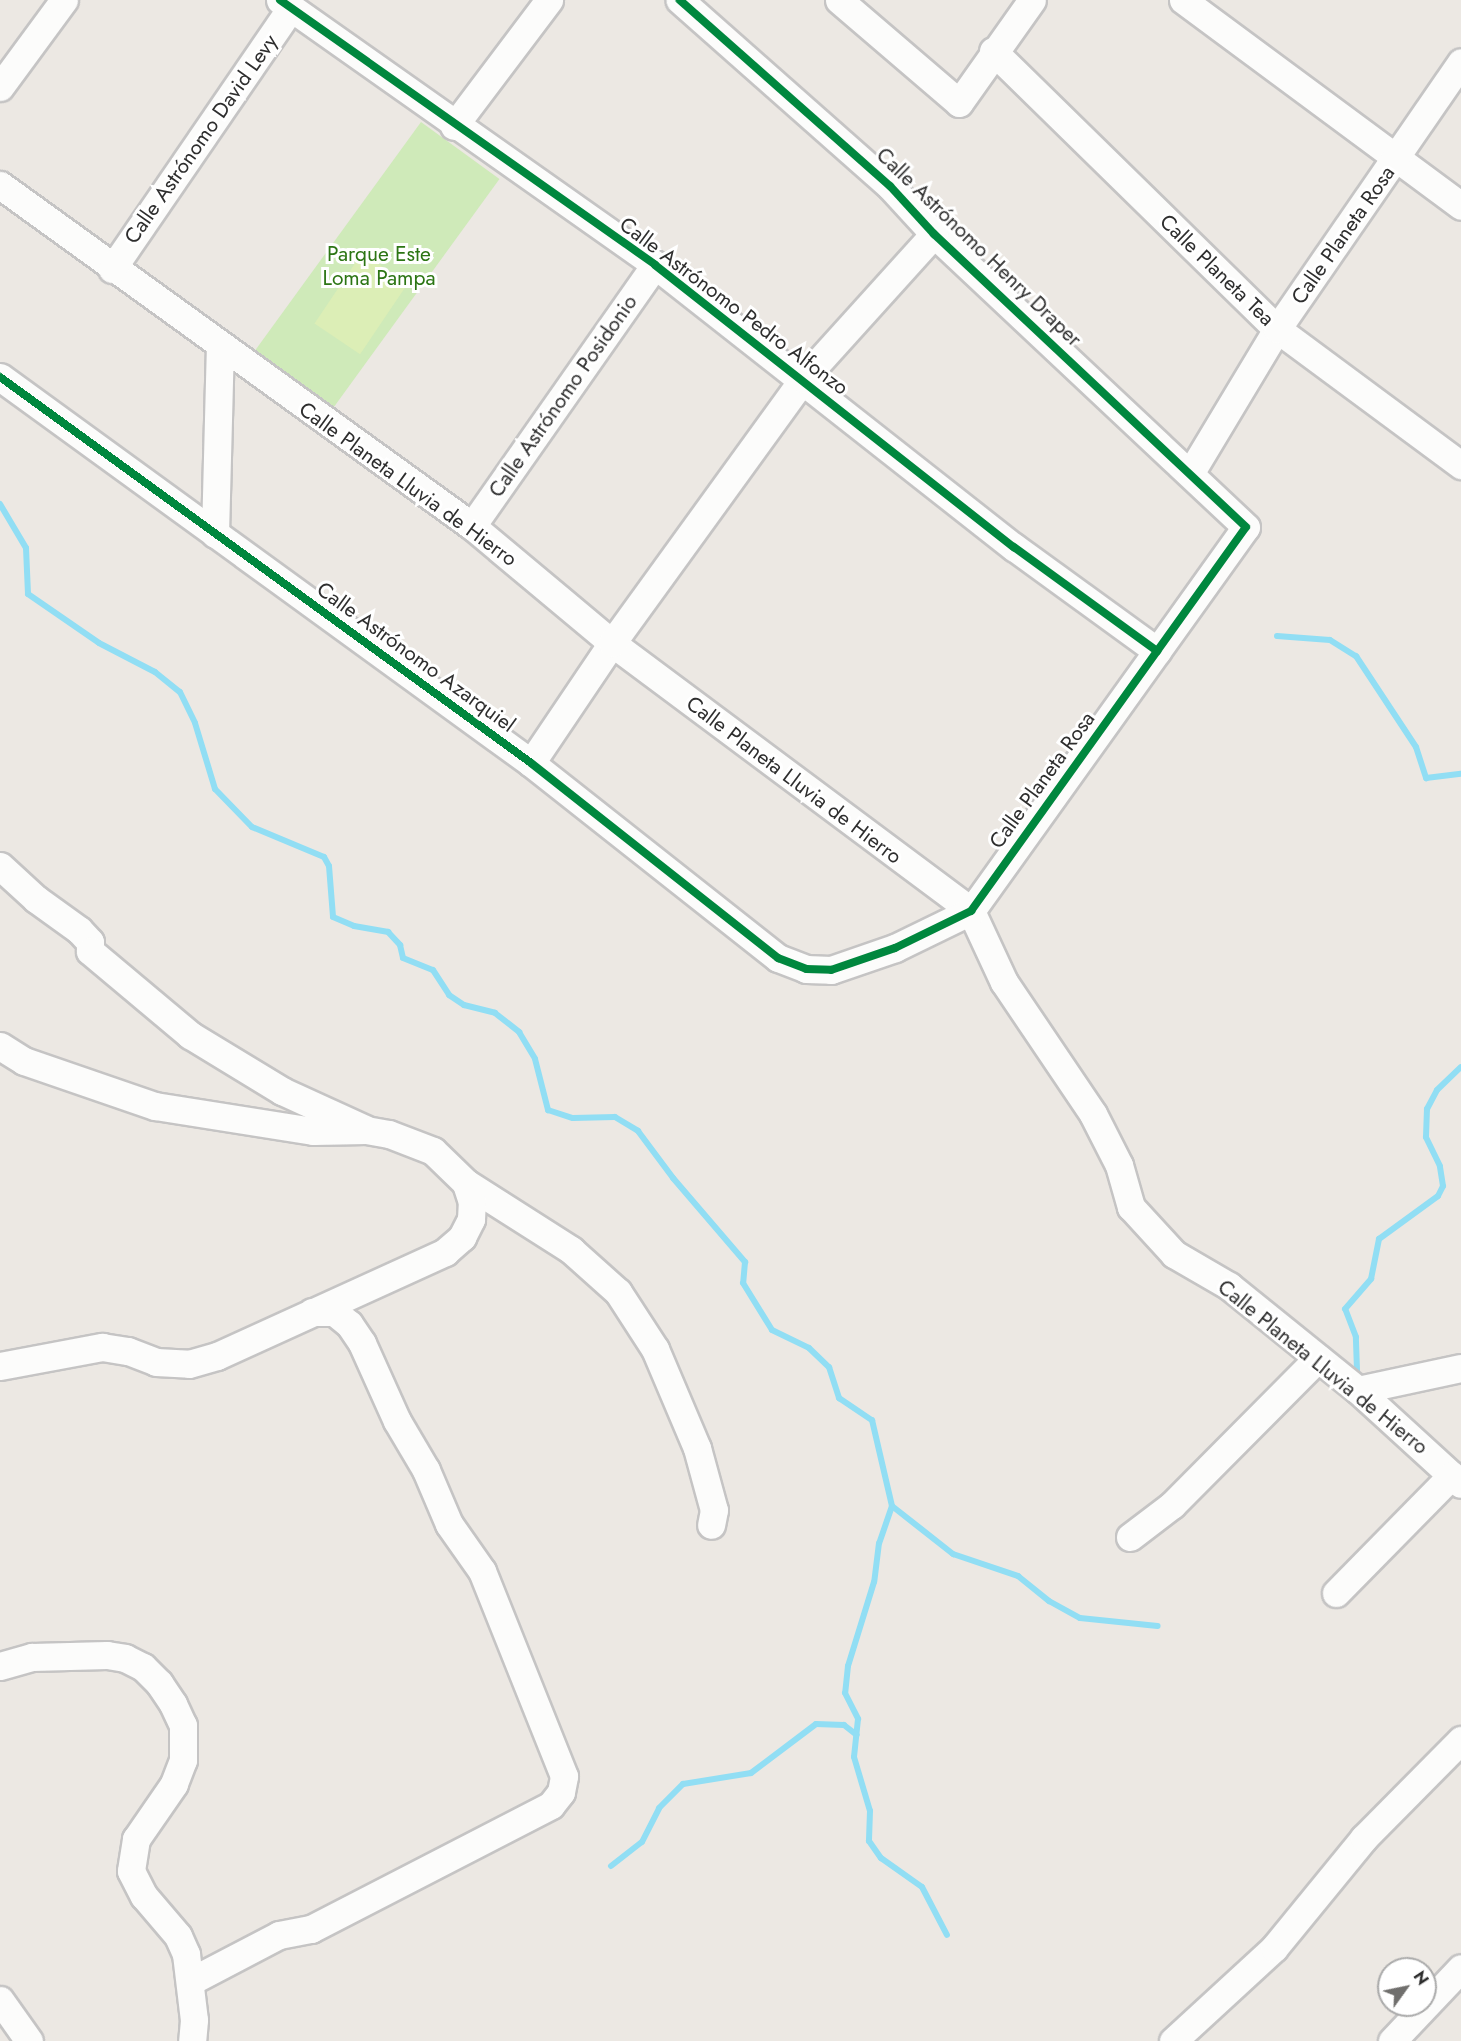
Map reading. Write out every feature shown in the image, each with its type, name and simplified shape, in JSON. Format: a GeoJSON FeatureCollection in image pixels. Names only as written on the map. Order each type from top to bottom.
{"type":"FeatureCollection","features":[{"type":"Feature","properties":{"kind":"street"},"geometry":{"type":"LineString","coordinates":[[0,87],[64,0]]}},
{"type":"Feature","properties":{"kind":"street"},"geometry":{"type":"LineString","coordinates":[[454,126],[549,0]]}},
{"type":"Feature","properties":{"kind":"street","name":"Calle Astrónomo Henry Draper"},"geometry":{"type":"LineString","coordinates":[[680,0],[890,186],[934,234],[1191,472],[1246,527]]}},
{"type":"Feature","properties":{"kind":"street"},"geometry":{"type":"LineString","coordinates":[[839,0],[959,103],[993,51],[1032,0]]}},
{"type":"Feature","properties":{"kind":"street"},"geometry":{"type":"LineString","coordinates":[[1183,0],[1461,206]]}},
{"type":"Feature","properties":{"kind":"street","name":"Calle Astrónomo Pedro Alfonzo"},"geometry":{"type":"LineString","coordinates":[[285,4],[454,126],[655,265],[1014,547],[1157,651]]}},
{"type":"Feature","properties":{"kind":"street","name":"Calle Astrónomo David Levy"},"geometry":{"type":"LineString","coordinates":[[112,269],[285,4]]}},
{"type":"Feature","properties":{"kind":"street","name":"Calle Planeta Tea"},"geometry":{"type":"LineString","coordinates":[[993,51],[1277,329],[1461,465]]}},
{"type":"Feature","properties":{"kind":"street","name":"Calle Planeta Rosa"},"geometry":{"type":"LineString","coordinates":[[1191,472],[1277,329],[1461,62]]}},
{"type":"Feature","properties":{"kind":"street","name":"Calle Planeta Lluvia de Hierro"},"geometry":{"type":"LineString","coordinates":[[0,186],[220,347],[472,526],[612,643],[971,911],[1004,982],[1093,1114],[1119,1164],[1131,1206],[1174,1254],[1229,1286],[1358,1390],[1457,1480]]}},
{"type":"Feature","properties":{"kind":"street"},"geometry":{"type":"LineString","coordinates":[[531,763],[612,643],[803,379],[934,234]]}},
{"type":"Feature","properties":{"kind":"street","name":"Calle Astrónomo Posidonio"},"geometry":{"type":"LineString","coordinates":[[472,526],[655,265]]}},
{"type":"Feature","properties":{"kind":"street"},"geometry":{"type":"LineString","coordinates":[[215,534],[220,347]]}},
{"type":"Feature","properties":{"kind":"street","name":"Calle Astrónomo Azarquiel"},"geometry":{"type":"LineString","coordinates":[[0,378],[531,763],[778,957],[806,969]]}},
{"type":"Feature","properties":{"kind":"street","name":"Calle Planeta Rosa"},"geometry":{"type":"LineString","coordinates":[[806,969],[831,970],[858,963],[971,911],[1246,527]]}},
{"type":"Feature","properties":{"kind":"street"},"geometry":{"type":"LineString","coordinates":[[0,866],[36,899],[79,930],[90,942],[90,951],[190,1035],[282,1091],[366,1130]]}},
{"type":"Feature","properties":{"kind":"street"},"geometry":{"type":"LineString","coordinates":[[0,1046],[12,1062],[176,1111],[313,1131],[366,1130],[398,1136],[433,1151],[466,1182],[590,1265],[618,1292],[639,1321],[697,1448],[714,1510],[711,1525]]}},
{"type":"Feature","properties":{"kind":"street"},"geometry":{"type":"LineString","coordinates":[[0,1366],[102,1347],[128,1351],[156,1362],[189,1364],[218,1356],[445,1252],[462,1237],[471,1219],[472,1202],[466,1182]]}},
{"type":"Feature","properties":{"kind":"street"},"geometry":{"type":"LineString","coordinates":[[191,1981],[279,1935],[311,1929],[551,1805],[561,1792],[564,1776],[482,1571],[449,1524],[426,1470],[397,1421],[362,1343],[349,1324],[334,1312],[312,1312]]}},
{"type":"Feature","properties":{"kind":"street"},"geometry":{"type":"LineString","coordinates":[[1130,1537],[1172,1505],[1318,1358]]}},
{"type":"Feature","properties":{"kind":"street"},"geometry":{"type":"LineString","coordinates":[[1358,1390],[1461,1368]]}},
{"type":"Feature","properties":{"kind":"street"},"geometry":{"type":"LineString","coordinates":[[1336,1593],[1457,1480]]}},
{"type":"Feature","properties":{"kind":"street"},"geometry":{"type":"LineString","coordinates":[[0,1666],[32,1657],[107,1655],[125,1658],[143,1667],[159,1683],[173,1704],[183,1725],[183,1760],[174,1784],[136,1839],[131,1870],[144,1896],[178,1936],[191,1981],[192,2041]]}},
{"type":"Feature","properties":{"kind":"street"},"geometry":{"type":"LineString","coordinates":[[1173,2041],[1274,1948],[1364,1838],[1460,1745]]}},
{"type":"Feature","properties":{"kind":"street"},"geometry":{"type":"LineString","coordinates":[[1392,2041],[1461,1968]]}},
{"type":"Feature","properties":{"kind":"street"},"geometry":{"type":"LineString","coordinates":[[0,2000],[29,2041]]}},
{"type":"Feature","properties":{"kind":"green space","name":"Parque Este Loma Pampa"},"geometry":{"type":"Polygon","coordinates":[[[421,122],[499,179],[334,407],[255,350],[421,122]]]}},
{"type":"Feature","properties":{"kind":"green space"},"geometry":{"type":"Polygon","coordinates":[[[362,253],[408,284],[360,354],[314,323],[362,253]]]}},
{"type":"Feature","properties":{"kind":"waterway"},"geometry":{"type":"LineString","coordinates":[[0,504],[26,548],[28,594],[99,643],[155,672],[180,692],[195,723],[215,789],[252,827],[324,857],[329,866],[333,917],[354,926],[388,932],[400,945],[403,958],[433,970],[449,995],[464,1005],[495,1013],[519,1032],[535,1059],[548,1110],[573,1118],[615,1117],[638,1131],[673,1178],[745,1262],[743,1283],[772,1330],[809,1348],[829,1367],[839,1398],[872,1420],[892,1506],[879,1543],[874,1582],[848,1666],[845,1693],[858,1719],[854,1757],[870,1811],[869,1841],[881,1858],[922,1887],[947,1935]]}},
{"type":"Feature","properties":{"kind":"waterway"},"geometry":{"type":"LineString","coordinates":[[1277,636],[1330,640],[1356,656],[1416,747],[1426,778],[1461,774]]}},
{"type":"Feature","properties":{"kind":"waterway"},"geometry":{"type":"LineString","coordinates":[[1357,1370],[1356,1337],[1345,1309],[1371,1279],[1379,1239],[1438,1196],[1443,1186],[1440,1166],[1426,1137],[1427,1109],[1437,1090],[1461,1067]]}},
{"type":"Feature","properties":{"kind":"waterway"},"geometry":{"type":"LineString","coordinates":[[892,1506],[953,1554],[1018,1576],[1049,1601],[1080,1618],[1158,1626]]}},
{"type":"Feature","properties":{"kind":"waterway"},"geometry":{"type":"LineString","coordinates":[[611,1866],[642,1842],[659,1808],[683,1784],[751,1773],[816,1724],[844,1725],[857,1735]]}},
{"type":"Feature","properties":{"kind":"cycle path"},"geometry":{"type":"LineString","coordinates":[[280,0],[655,265],[1014,547],[1157,651]]}},
{"type":"Feature","properties":{"kind":"cycle path"},"geometry":{"type":"LineString","coordinates":[[0,377],[531,763],[778,958],[806,969],[831,970],[895,948],[971,911],[1246,527],[934,234],[890,186],[680,0]]}}]}
